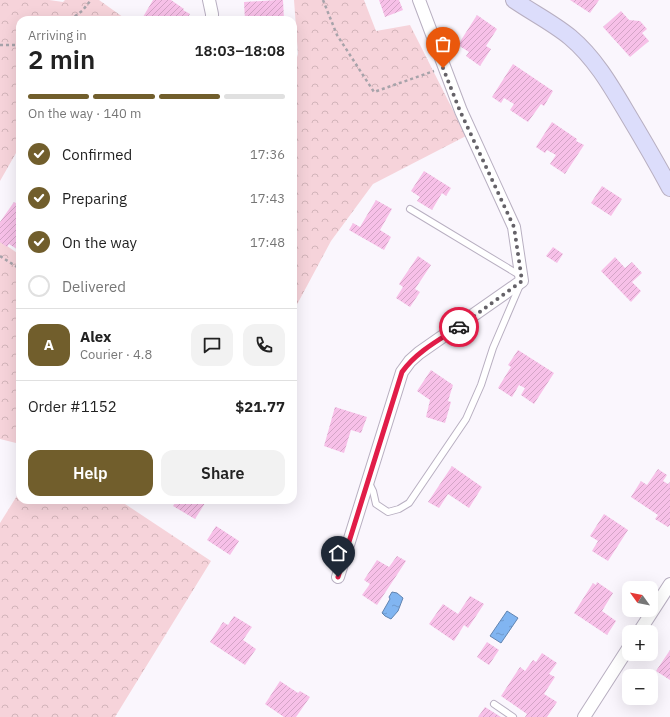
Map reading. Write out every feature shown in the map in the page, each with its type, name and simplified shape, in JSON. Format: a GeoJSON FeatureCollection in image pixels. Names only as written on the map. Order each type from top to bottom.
{"type":"FeatureCollection","features":[{"type":"Feature","properties":{"kind":"main road"},"geometry":{"type":"LineString","coordinates":[[514,0],[542,17],[571,38],[599,68],[614,90],[670,188]]}},
{"type":"Feature","properties":{"kind":"street"},"geometry":{"type":"LineString","coordinates":[[209,0],[212,16]]}},
{"type":"Feature","properties":{"kind":"street"},"geometry":{"type":"LineString","coordinates":[[338,577],[402,372],[410,361],[521,279],[514,227],[460,111],[419,0]]}},
{"type":"Feature","properties":{"kind":"street"},"geometry":{"type":"LineString","coordinates":[[644,625],[670,584]]}},
{"type":"Feature","properties":{"kind":"street"},"geometry":{"type":"LineString","coordinates":[[584,717],[622,658]]}},
{"type":"Feature","properties":{"kind":"lane"},"geometry":{"type":"LineString","coordinates":[[368,482],[373,491],[376,504],[388,512],[399,509],[408,504],[466,419],[481,385],[493,348],[521,279],[410,209]]}},
{"type":"Feature","properties":{"kind":"lane"},"geometry":{"type":"LineString","coordinates":[[494,704],[513,717]]}},
{"type":"Feature","properties":{"kind":"path"},"geometry":{"type":"LineString","coordinates":[[75,16],[82,11],[91,0]]}},
{"type":"Feature","properties":{"kind":"path"},"geometry":{"type":"LineString","coordinates":[[323,0],[337,35],[374,92],[434,71]]}},
{"type":"Feature","properties":{"kind":"path"},"geometry":{"type":"LineString","coordinates":[[0,44],[16,45]]}},
{"type":"Feature","properties":{"kind":"path"},"geometry":{"type":"LineString","coordinates":[[0,256],[16,266]]}},
{"type":"Feature","properties":{"kind":"green space"},"geometry":{"type":"Polygon","coordinates":[[[0,0],[49,0],[63,2],[65,0],[99,0],[121,16],[16,16],[16,153],[0,181],[0,0]]]}},
{"type":"Feature","properties":{"kind":"green space"},"geometry":{"type":"Polygon","coordinates":[[[294,0],[364,0],[376,31],[410,25],[466,136],[373,184],[331,241],[297,305],[298,54],[297,16],[295,16],[294,0]]]}},
{"type":"Feature","properties":{"kind":"green space"},"geometry":{"type":"Polygon","coordinates":[[[0,241],[16,252],[16,443],[0,439],[0,241]]]}},
{"type":"Feature","properties":{"kind":"green space"},"geometry":{"type":"Polygon","coordinates":[[[16,497],[16,504],[125,504],[211,561],[115,717],[0,717],[0,523],[16,497]]]}},
{"type":"Feature","properties":{"kind":"water"},"geometry":{"type":"Polygon","coordinates":[[[392,592],[397,593],[403,598],[398,611],[391,619],[382,613],[390,599],[389,597],[392,592]]]}},
{"type":"Feature","properties":{"kind":"water"},"geometry":{"type":"Polygon","coordinates":[[[507,611],[518,618],[501,643],[490,636],[507,611]]]}},
{"type":"Feature","properties":{"kind":"building"},"geometry":{"type":"Polygon","coordinates":[[[153,0],[171,0],[190,14],[189,16],[144,16],[153,0]]]}},
{"type":"Feature","properties":{"kind":"building"},"geometry":{"type":"Polygon","coordinates":[[[283,0],[284,16],[245,16],[244,2],[283,0]]]}},
{"type":"Feature","properties":{"kind":"building"},"geometry":{"type":"Polygon","coordinates":[[[379,0],[399,0],[403,10],[385,17],[379,0]]]}},
{"type":"Feature","properties":{"kind":"building"},"geometry":{"type":"Polygon","coordinates":[[[570,0],[599,0],[590,13],[570,0]]]}},
{"type":"Feature","properties":{"kind":"building"},"geometry":{"type":"Polygon","coordinates":[[[621,11],[629,20],[640,21],[647,29],[642,33],[649,41],[630,57],[603,27],[621,11]]]}},
{"type":"Feature","properties":{"kind":"building"},"geometry":{"type":"Polygon","coordinates":[[[477,15],[497,29],[486,46],[491,49],[480,66],[466,56],[469,52],[458,45],[477,15]]]}},
{"type":"Feature","properties":{"kind":"building"},"geometry":{"type":"Polygon","coordinates":[[[513,64],[553,91],[544,106],[541,104],[528,122],[510,110],[514,104],[504,98],[501,103],[492,97],[513,64]]]}},
{"type":"Feature","properties":{"kind":"building"},"geometry":{"type":"Polygon","coordinates":[[[552,122],[577,139],[576,141],[584,145],[565,174],[550,164],[556,155],[547,150],[545,153],[536,147],[552,122]]]}},
{"type":"Feature","properties":{"kind":"building"},"geometry":{"type":"Polygon","coordinates":[[[424,171],[451,188],[446,196],[442,193],[432,210],[417,201],[420,197],[411,191],[424,171]]]}},
{"type":"Feature","properties":{"kind":"building"},"geometry":{"type":"Polygon","coordinates":[[[602,186],[622,199],[611,216],[591,203],[602,186]]]}},
{"type":"Feature","properties":{"kind":"building"},"geometry":{"type":"Polygon","coordinates":[[[376,200],[392,209],[380,230],[391,237],[384,250],[349,230],[353,223],[360,227],[376,200]]]}},
{"type":"Feature","properties":{"kind":"building"},"geometry":{"type":"Polygon","coordinates":[[[14,202],[16,203],[16,248],[9,244],[7,247],[0,242],[0,222],[14,202]]]}},
{"type":"Feature","properties":{"kind":"building"},"geometry":{"type":"Polygon","coordinates":[[[553,247],[563,254],[557,263],[546,256],[553,247]]]}},
{"type":"Feature","properties":{"kind":"building"},"geometry":{"type":"Polygon","coordinates":[[[418,256],[431,265],[415,289],[420,292],[410,307],[396,298],[403,287],[399,284],[418,256]]]}},
{"type":"Feature","properties":{"kind":"building"},"geometry":{"type":"Polygon","coordinates":[[[615,257],[625,268],[632,262],[642,273],[632,282],[641,291],[631,302],[601,271],[615,257]]]}},
{"type":"Feature","properties":{"kind":"building"},"geometry":{"type":"Polygon","coordinates":[[[518,350],[554,373],[534,404],[521,395],[525,388],[519,385],[512,397],[498,388],[511,367],[508,365],[518,350]]]}},
{"type":"Feature","properties":{"kind":"building"},"geometry":{"type":"Polygon","coordinates":[[[431,370],[453,385],[448,401],[451,402],[445,423],[426,417],[430,400],[417,391],[431,370]]]}},
{"type":"Feature","properties":{"kind":"building"},"geometry":{"type":"Polygon","coordinates":[[[335,407],[367,417],[361,433],[351,430],[344,453],[324,446],[335,407]]]}},
{"type":"Feature","properties":{"kind":"building"},"geometry":{"type":"Polygon","coordinates":[[[452,466],[482,487],[469,508],[448,494],[439,508],[428,502],[452,466]]]}},
{"type":"Feature","properties":{"kind":"building"},"geometry":{"type":"Polygon","coordinates":[[[658,469],[667,475],[663,481],[668,484],[670,482],[670,525],[668,527],[655,519],[658,515],[631,497],[641,481],[647,485],[658,469]]]}},
{"type":"Feature","properties":{"kind":"building"},"geometry":{"type":"Polygon","coordinates":[[[174,504],[204,504],[195,519],[173,506],[174,504]]]}},
{"type":"Feature","properties":{"kind":"building"},"geometry":{"type":"Polygon","coordinates":[[[604,514],[628,530],[608,561],[592,551],[598,541],[590,536],[604,514]]]}},
{"type":"Feature","properties":{"kind":"building"},"geometry":{"type":"Polygon","coordinates":[[[216,526],[239,541],[230,555],[207,540],[216,526]]]}},
{"type":"Feature","properties":{"kind":"building"},"geometry":{"type":"Polygon","coordinates":[[[397,556],[406,561],[377,605],[362,595],[370,584],[364,580],[377,560],[389,567],[397,556]]]}},
{"type":"Feature","properties":{"kind":"building"},"geometry":{"type":"Polygon","coordinates":[[[597,582],[613,593],[602,611],[616,621],[607,635],[574,613],[593,583],[596,585],[597,582]]]}},
{"type":"Feature","properties":{"kind":"building"},"geometry":{"type":"Polygon","coordinates":[[[470,596],[484,604],[468,628],[464,625],[454,641],[429,624],[443,604],[458,614],[470,596]]]}},
{"type":"Feature","properties":{"kind":"building"},"geometry":{"type":"Polygon","coordinates":[[[234,616],[252,627],[243,640],[256,649],[245,665],[210,642],[223,622],[228,625],[234,616]]]}},
{"type":"Feature","properties":{"kind":"building"},"geometry":{"type":"Polygon","coordinates":[[[487,642],[499,650],[489,665],[477,657],[487,642]]]}},
{"type":"Feature","properties":{"kind":"building"},"geometry":{"type":"Polygon","coordinates":[[[670,650],[670,680],[658,672],[657,669],[670,650]]]}},
{"type":"Feature","properties":{"kind":"building"},"geometry":{"type":"Polygon","coordinates":[[[542,653],[557,663],[549,674],[555,677],[544,694],[557,702],[547,717],[525,717],[527,714],[501,696],[520,667],[525,671],[533,660],[536,662],[542,653]]]}},
{"type":"Feature","properties":{"kind":"building"},"geometry":{"type":"Polygon","coordinates":[[[280,681],[298,693],[300,691],[310,697],[296,717],[284,717],[265,704],[280,681]]]}},
{"type":"Feature","properties":{"kind":"building"},"geometry":{"type":"Polygon","coordinates":[[[485,707],[501,717],[478,717],[485,707]]]}},
{"type":"Feature","properties":{"kind":"way so far"},"geometry":{"type":"LineString","coordinates":[[443,68],[460,111],[514,227],[522,281],[459,327]]}},
{"type":"Feature","properties":{"kind":"route"},"geometry":{"type":"LineString","coordinates":[[338,577],[402,372],[410,361],[459,327]]}}]}
